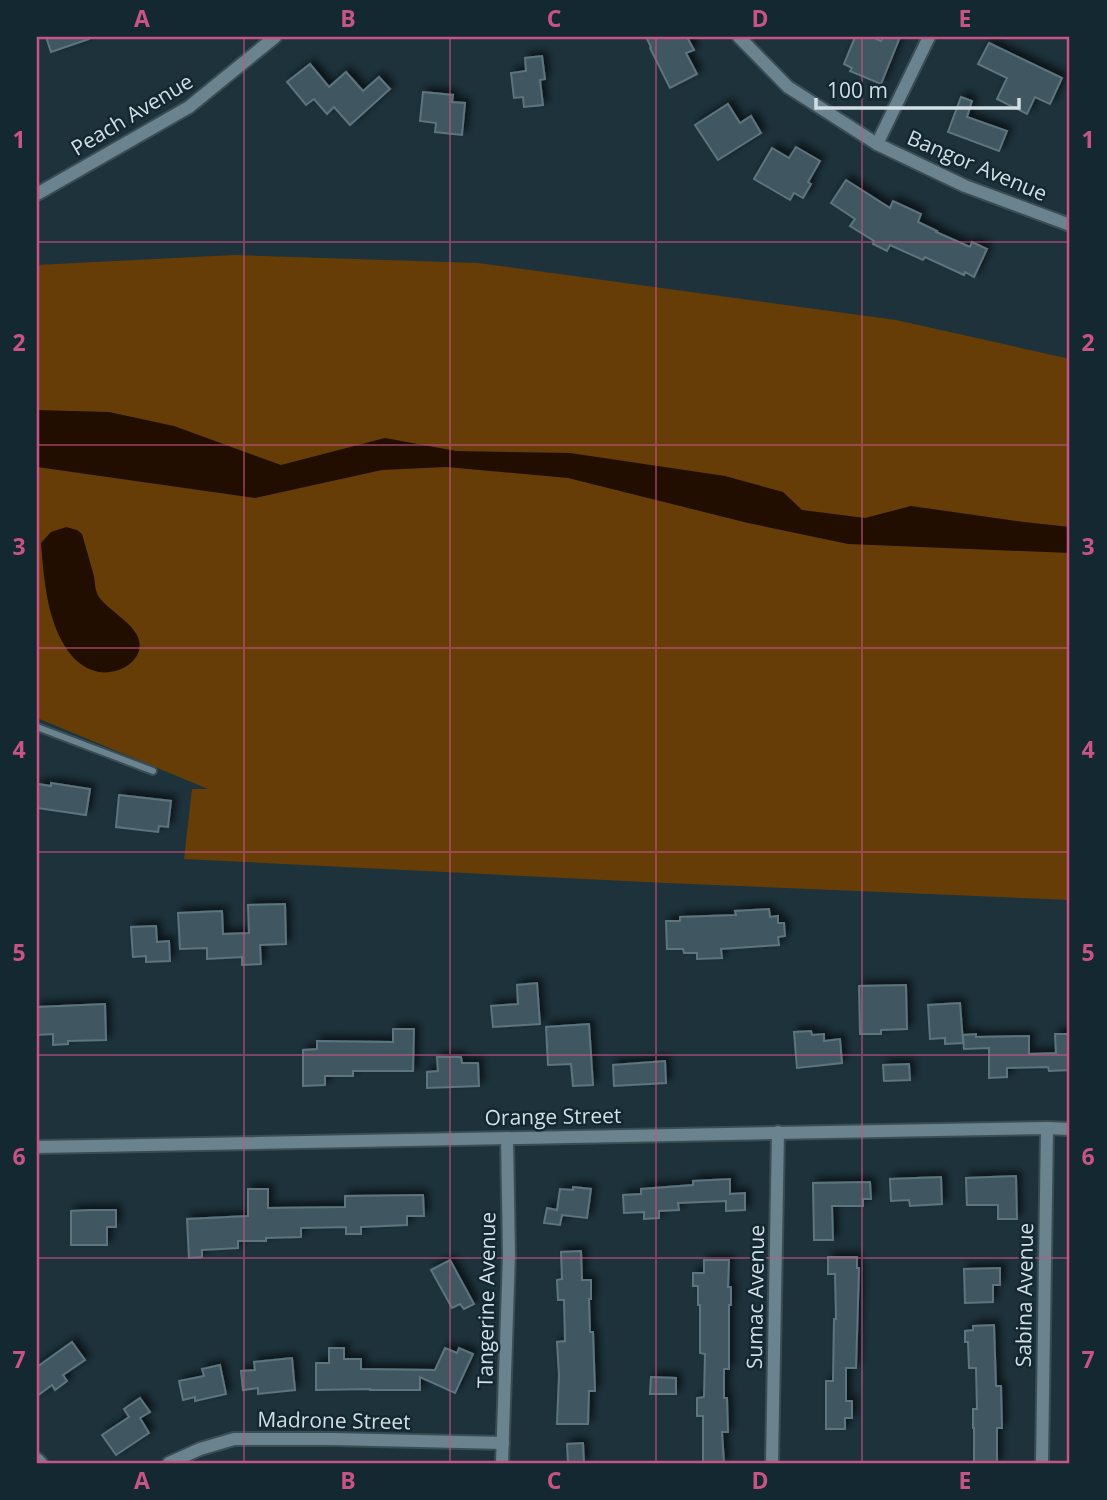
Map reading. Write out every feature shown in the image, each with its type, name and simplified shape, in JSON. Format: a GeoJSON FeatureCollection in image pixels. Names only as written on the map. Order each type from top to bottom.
{"type":"FeatureCollection","features":[{"type":"Feature","properties":{"kind":"street","name":"Peach Avenue"},"geometry":{"type":"LineString","coordinates":[[37,194],[189,107],[275,37]]}},
{"type":"Feature","properties":{"kind":"street","name":"Bangor Avenue"},"geometry":{"type":"LineString","coordinates":[[739,37],[788,87],[877,144],[965,186],[1070,225]]}},
{"type":"Feature","properties":{"kind":"street"},"geometry":{"type":"LineString","coordinates":[[877,144],[929,37]]}},
{"type":"Feature","properties":{"kind":"street","name":"Sabina Avenue"},"geometry":{"type":"LineString","coordinates":[[1042,1463],[1047,1128]]}},
{"type":"Feature","properties":{"kind":"street","name":"Orange Street"},"geometry":{"type":"LineString","coordinates":[[37,1147],[1070,1129]]}},
{"type":"Feature","properties":{"kind":"street","name":"Sumac Avenue"},"geometry":{"type":"LineString","coordinates":[[772,1463],[778,1132]]}},
{"type":"Feature","properties":{"kind":"street","name":"Tangerine Avenue"},"geometry":{"type":"LineString","coordinates":[[502,1463],[509,1255],[507,1138]]}},
{"type":"Feature","properties":{"kind":"street","name":"Madrone Street"},"geometry":{"type":"LineString","coordinates":[[169,1463],[200,1449],[233,1439],[333,1438],[503,1443]]}},
{"type":"Feature","properties":{"kind":"street"},"geometry":{"type":"LineString","coordinates":[[37,1459],[41,1463]]}},
{"type":"Feature","properties":{"kind":"lane"},"geometry":{"type":"LineString","coordinates":[[37,727],[153,771]]}},
{"type":"Feature","properties":{"kind":"shaded area"},"geometry":{"type":"Polygon","coordinates":[[[234,255],[478,263],[896,320],[1070,359],[1070,900],[184,859],[192,789],[208,789],[37,718],[37,265],[234,255]]]}},
{"type":"Feature","properties":{"kind":"shaded area"},"geometry":{"type":"Polygon","coordinates":[[[37,410],[109,412],[174,426],[281,465],[385,438],[456,451],[570,453],[725,476],[783,492],[802,510],[865,518],[911,506],[1070,527],[1070,553],[848,544],[748,523],[568,478],[446,467],[382,470],[255,498],[37,467],[37,410]]]}},
{"type":"Feature","properties":{"kind":"shaded area"},"geometry":{"type":"Polygon","coordinates":[[[66,527],[82,534],[99,597],[137,634],[137,655],[121,669],[99,672],[84,666],[72,656],[57,631],[48,602],[41,543],[51,532],[66,527]]]}},
{"type":"Feature","properties":{"kind":"building"},"geometry":{"type":"Polygon","coordinates":[[[46,37],[89,37],[89,39],[51,52],[46,37]]]}},
{"type":"Feature","properties":{"kind":"building"},"geometry":{"type":"Polygon","coordinates":[[[646,37],[687,37],[694,50],[686,53],[697,74],[670,88],[646,37]]]}},
{"type":"Feature","properties":{"kind":"building"},"geometry":{"type":"Polygon","coordinates":[[[855,37],[872,37],[881,41],[883,37],[900,37],[881,84],[850,71],[852,68],[844,64],[855,37]]]}},
{"type":"Feature","properties":{"kind":"building"},"geometry":{"type":"Polygon","coordinates":[[[989,43],[1062,78],[1050,104],[1035,97],[1027,114],[997,99],[1007,78],[978,64],[989,43]]]}},
{"type":"Feature","properties":{"kind":"building"},"geometry":{"type":"Polygon","coordinates":[[[542,56],[545,79],[540,80],[543,105],[524,107],[523,97],[514,98],[511,73],[526,71],[525,58],[542,56]]]}},
{"type":"Feature","properties":{"kind":"building"},"geometry":{"type":"Polygon","coordinates":[[[310,64],[329,87],[346,72],[363,91],[379,77],[390,89],[350,125],[334,107],[327,114],[314,99],[306,105],[287,82],[310,64]]]}},
{"type":"Feature","properties":{"kind":"building"},"geometry":{"type":"Polygon","coordinates":[[[423,92],[453,95],[452,102],[465,103],[462,135],[435,132],[436,123],[420,121],[423,92]]]}},
{"type":"Feature","properties":{"kind":"building"},"geometry":{"type":"Polygon","coordinates":[[[961,97],[972,101],[967,117],[1007,131],[999,151],[948,132],[961,97]]]}},
{"type":"Feature","properties":{"kind":"building"},"geometry":{"type":"Polygon","coordinates":[[[728,104],[740,123],[751,116],[761,133],[718,160],[695,125],[728,104]]]}},
{"type":"Feature","properties":{"kind":"building"},"geometry":{"type":"Polygon","coordinates":[[[796,147],[820,161],[808,182],[811,184],[803,198],[794,193],[790,200],[754,179],[772,148],[789,158],[796,147]]]}},
{"type":"Feature","properties":{"kind":"building"},"geometry":{"type":"Polygon","coordinates":[[[846,180],[890,208],[893,201],[921,214],[918,222],[936,232],[970,247],[972,242],[987,249],[974,277],[925,257],[923,260],[890,245],[887,251],[873,244],[874,241],[850,226],[855,219],[831,203],[846,180]]]}},
{"type":"Feature","properties":{"kind":"building"},"geometry":{"type":"Polygon","coordinates":[[[51,783],[90,789],[86,815],[37,808],[38,784],[51,786],[51,783]]]}},
{"type":"Feature","properties":{"kind":"building"},"geometry":{"type":"Polygon","coordinates":[[[119,795],[171,801],[168,827],[159,826],[158,832],[116,827],[119,795]]]}},
{"type":"Feature","properties":{"kind":"building"},"geometry":{"type":"Polygon","coordinates":[[[285,904],[286,944],[260,945],[261,964],[242,965],[242,957],[207,959],[207,948],[180,949],[178,913],[222,911],[223,934],[249,933],[248,905],[285,904]]]}},
{"type":"Feature","properties":{"kind":"building"},"geometry":{"type":"Polygon","coordinates":[[[769,909],[770,917],[778,916],[778,923],[784,923],[785,936],[778,937],[779,945],[721,949],[722,958],[697,959],[697,953],[684,953],[683,949],[667,949],[666,921],[680,921],[680,917],[736,915],[735,911],[769,909]]]}},
{"type":"Feature","properties":{"kind":"building"},"geometry":{"type":"Polygon","coordinates":[[[156,926],[157,942],[169,941],[170,961],[146,962],[146,956],[133,957],[131,927],[156,926]]]}},
{"type":"Feature","properties":{"kind":"building"},"geometry":{"type":"Polygon","coordinates":[[[537,983],[540,1024],[493,1027],[491,1006],[518,1004],[517,985],[537,983]]]}},
{"type":"Feature","properties":{"kind":"building"},"geometry":{"type":"Polygon","coordinates":[[[906,985],[907,1029],[881,1030],[881,1034],[860,1034],[859,986],[906,985]]]}},
{"type":"Feature","properties":{"kind":"building"},"geometry":{"type":"Polygon","coordinates":[[[960,1003],[963,1043],[945,1044],[945,1038],[930,1039],[928,1005],[960,1003]]]}},
{"type":"Feature","properties":{"kind":"building"},"geometry":{"type":"Polygon","coordinates":[[[105,1004],[106,1040],[68,1041],[68,1044],[53,1045],[53,1034],[37,1035],[37,1007],[105,1004]]]}},
{"type":"Feature","properties":{"kind":"building"},"geometry":{"type":"Polygon","coordinates":[[[589,1024],[593,1085],[573,1086],[571,1064],[548,1065],[546,1027],[589,1024]]]}},
{"type":"Feature","properties":{"kind":"building"},"geometry":{"type":"Polygon","coordinates":[[[393,1029],[414,1029],[413,1071],[353,1071],[353,1076],[325,1076],[325,1085],[303,1086],[303,1050],[317,1049],[317,1041],[393,1042],[393,1029]]]}},
{"type":"Feature","properties":{"kind":"building"},"geometry":{"type":"Polygon","coordinates":[[[811,1031],[812,1035],[824,1034],[824,1041],[840,1039],[842,1063],[797,1068],[794,1032],[811,1031]]]}},
{"type":"Feature","properties":{"kind":"building"},"geometry":{"type":"Polygon","coordinates":[[[976,1034],[976,1037],[1029,1036],[1029,1054],[1056,1053],[1055,1034],[1070,1034],[1070,1070],[1049,1071],[1048,1067],[1007,1068],[1007,1077],[989,1078],[989,1048],[964,1049],[963,1035],[976,1034]]]}},
{"type":"Feature","properties":{"kind":"building"},"geometry":{"type":"Polygon","coordinates":[[[437,1057],[461,1057],[462,1063],[478,1063],[479,1086],[427,1088],[427,1072],[438,1071],[437,1057]]]}},
{"type":"Feature","properties":{"kind":"building"},"geometry":{"type":"Polygon","coordinates":[[[665,1061],[666,1083],[614,1086],[613,1065],[665,1061]]]}},
{"type":"Feature","properties":{"kind":"building"},"geometry":{"type":"Polygon","coordinates":[[[909,1064],[910,1080],[884,1081],[883,1065],[909,1064]]]}},
{"type":"Feature","properties":{"kind":"building"},"geometry":{"type":"Polygon","coordinates":[[[1016,1176],[1017,1219],[998,1219],[998,1205],[967,1205],[966,1178],[1016,1176]]]}},
{"type":"Feature","properties":{"kind":"building"},"geometry":{"type":"Polygon","coordinates":[[[941,1177],[942,1204],[910,1206],[909,1200],[891,1201],[890,1179],[941,1177]]]}},
{"type":"Feature","properties":{"kind":"building"},"geometry":{"type":"Polygon","coordinates":[[[730,1179],[730,1194],[745,1193],[745,1210],[726,1211],[726,1201],[678,1203],[679,1210],[659,1211],[659,1218],[644,1219],[644,1212],[624,1213],[623,1195],[641,1194],[641,1189],[693,1185],[693,1181],[730,1179]]]}},
{"type":"Feature","properties":{"kind":"building"},"geometry":{"type":"Polygon","coordinates":[[[870,1182],[871,1199],[863,1199],[863,1206],[832,1206],[833,1240],[814,1240],[813,1183],[870,1182]]]}},
{"type":"Feature","properties":{"kind":"building"},"geometry":{"type":"Polygon","coordinates":[[[573,1187],[591,1189],[587,1218],[562,1215],[560,1225],[544,1223],[547,1208],[557,1210],[560,1189],[573,1190],[573,1187]]]}},
{"type":"Feature","properties":{"kind":"building"},"geometry":{"type":"Polygon","coordinates":[[[248,1189],[268,1189],[268,1208],[345,1207],[345,1196],[423,1195],[424,1216],[407,1216],[407,1225],[361,1227],[361,1234],[346,1234],[346,1227],[301,1228],[301,1237],[238,1241],[238,1248],[202,1250],[202,1257],[189,1258],[187,1219],[248,1216],[248,1189]]]}},
{"type":"Feature","properties":{"kind":"building"},"geometry":{"type":"Polygon","coordinates":[[[116,1210],[116,1227],[107,1227],[107,1245],[71,1245],[71,1211],[116,1210]]]}},
{"type":"Feature","properties":{"kind":"building"},"geometry":{"type":"Polygon","coordinates":[[[581,1251],[582,1280],[591,1280],[590,1332],[593,1332],[595,1391],[589,1391],[588,1424],[557,1424],[557,1342],[565,1341],[564,1300],[558,1300],[557,1280],[562,1279],[561,1252],[581,1251]]]}},
{"type":"Feature","properties":{"kind":"building"},"geometry":{"type":"Polygon","coordinates":[[[828,1257],[857,1257],[859,1268],[856,1368],[846,1368],[846,1401],[852,1401],[852,1418],[845,1418],[845,1429],[826,1429],[826,1381],[833,1381],[836,1319],[835,1274],[828,1274],[828,1257]]]}},
{"type":"Feature","properties":{"kind":"building"},"geometry":{"type":"Polygon","coordinates":[[[450,1260],[474,1304],[464,1309],[460,1304],[452,1308],[431,1270],[450,1260]]]}},
{"type":"Feature","properties":{"kind":"building"},"geometry":{"type":"Polygon","coordinates":[[[704,1260],[729,1260],[729,1369],[724,1369],[728,1432],[722,1432],[724,1463],[703,1463],[703,1416],[697,1416],[697,1398],[704,1397],[705,1354],[700,1353],[700,1305],[698,1286],[693,1286],[693,1273],[704,1273],[704,1260]]]}},
{"type":"Feature","properties":{"kind":"building"},"geometry":{"type":"Polygon","coordinates":[[[1000,1268],[1000,1285],[993,1285],[993,1302],[965,1303],[964,1269],[1000,1268]]]}},
{"type":"Feature","properties":{"kind":"building"},"geometry":{"type":"Polygon","coordinates":[[[994,1325],[996,1386],[1001,1386],[1002,1428],[997,1428],[997,1463],[974,1463],[973,1409],[977,1409],[976,1368],[969,1368],[965,1331],[973,1330],[973,1326],[994,1325]]]}},
{"type":"Feature","properties":{"kind":"building"},"geometry":{"type":"Polygon","coordinates":[[[72,1342],[85,1360],[63,1375],[67,1381],[55,1390],[52,1385],[37,1396],[37,1367],[72,1342]]]}},
{"type":"Feature","properties":{"kind":"building"},"geometry":{"type":"Polygon","coordinates":[[[329,1348],[344,1348],[344,1359],[361,1359],[361,1369],[435,1370],[445,1348],[457,1353],[459,1348],[473,1354],[455,1393],[420,1377],[420,1390],[316,1390],[316,1363],[329,1363],[329,1348]]]}},
{"type":"Feature","properties":{"kind":"building"},"geometry":{"type":"Polygon","coordinates":[[[292,1358],[295,1390],[258,1394],[258,1388],[243,1390],[241,1371],[255,1370],[254,1362],[292,1358]]]}},
{"type":"Feature","properties":{"kind":"building"},"geometry":{"type":"Polygon","coordinates":[[[220,1365],[226,1394],[195,1401],[195,1397],[183,1400],[179,1381],[204,1376],[202,1369],[220,1365]]]}},
{"type":"Feature","properties":{"kind":"building"},"geometry":{"type":"Polygon","coordinates":[[[651,1377],[676,1378],[676,1394],[650,1394],[651,1377]]]}},
{"type":"Feature","properties":{"kind":"building"},"geometry":{"type":"Polygon","coordinates":[[[140,1398],[150,1412],[140,1418],[149,1433],[116,1455],[102,1435],[129,1417],[124,1409],[140,1398]]]}},
{"type":"Feature","properties":{"kind":"building"},"geometry":{"type":"Polygon","coordinates":[[[583,1443],[584,1463],[568,1463],[567,1444],[583,1443]]]}}]}
